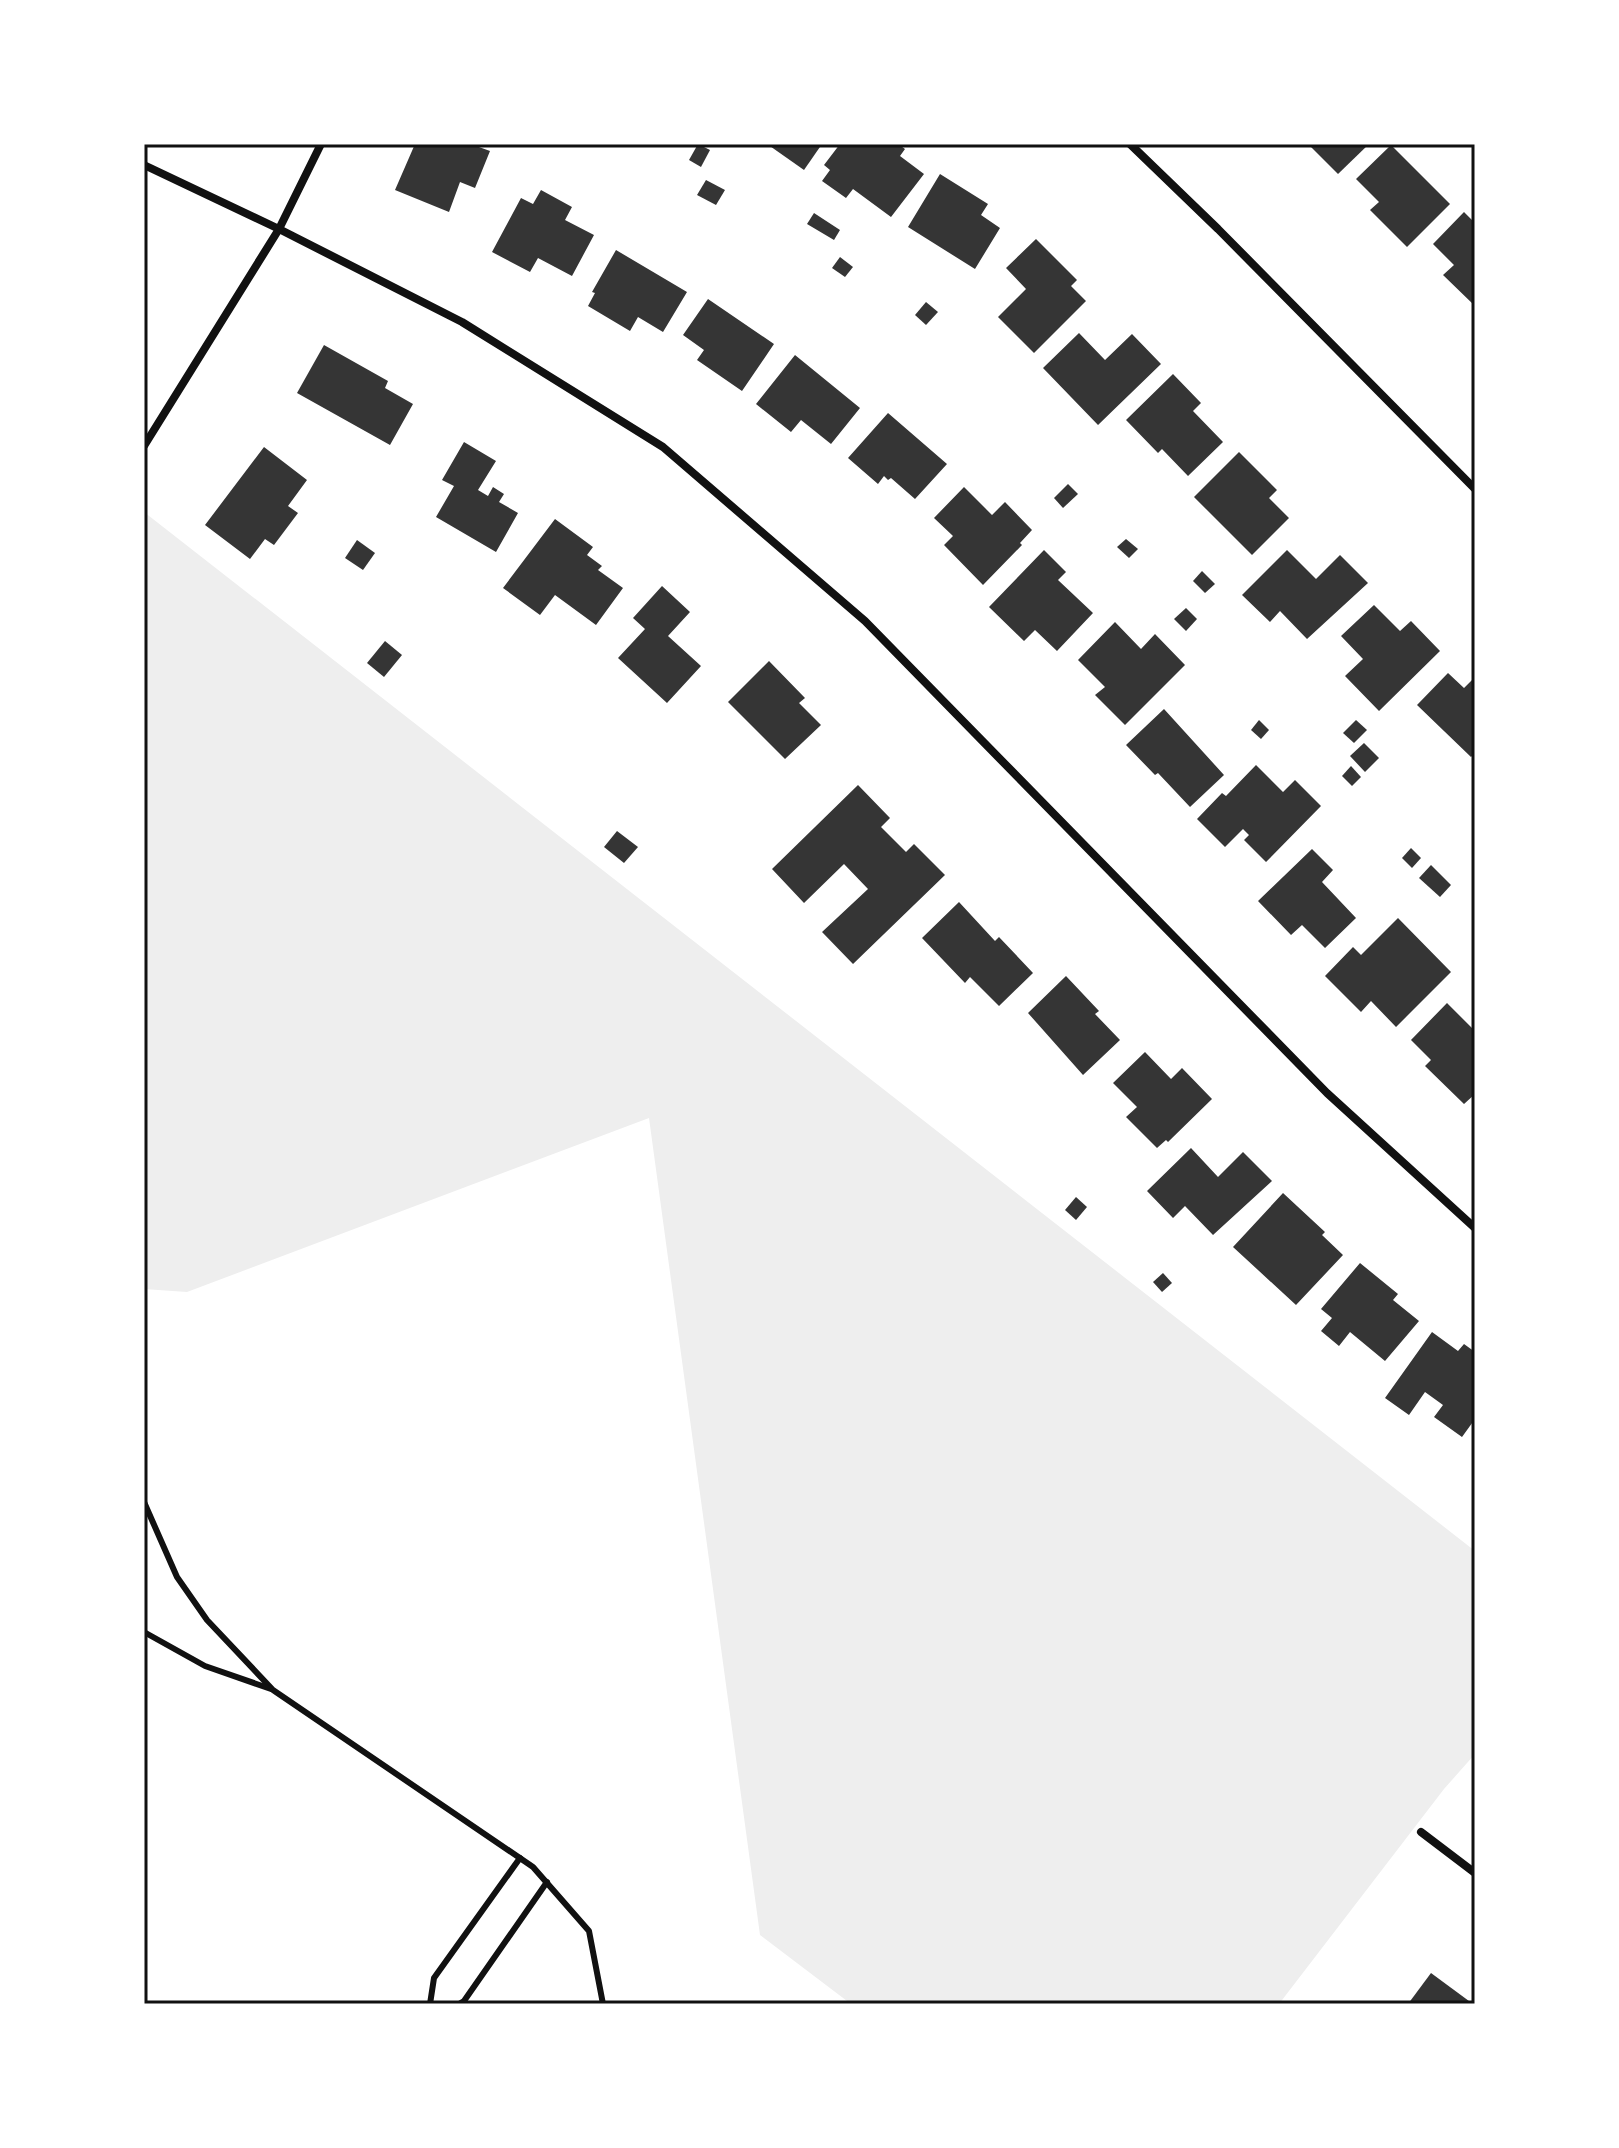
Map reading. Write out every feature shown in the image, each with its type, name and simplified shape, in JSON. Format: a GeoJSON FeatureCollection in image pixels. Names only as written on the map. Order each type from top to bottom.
{"type":"FeatureCollection","features":[{"type":"Feature","properties":{"kind":"street"},"geometry":{"type":"LineString","coordinates":[[144,446],[279,229],[321,144]]}},
{"type":"Feature","properties":{"kind":"street"},"geometry":{"type":"LineString","coordinates":[[1130,144],[1475,489]]}},
{"type":"Feature","properties":{"kind":"street"},"geometry":{"type":"LineString","coordinates":[[144,165],[462,322],[663,447],[865,621],[1327,1093],[1475,1228]]}},
{"type":"Feature","properties":{"kind":"street"},"geometry":{"type":"LineString","coordinates":[[1421,1832],[1475,1873]]}},
{"type":"Feature","properties":{"kind":"lane"},"geometry":{"type":"LineString","coordinates":[[144,1502],[177,1577],[207,1620],[273,1690],[533,1867],[547,1882],[589,1931],[603,2004]]}},
{"type":"Feature","properties":{"kind":"lane"},"geometry":{"type":"LineString","coordinates":[[144,1632],[205,1666],[273,1690]]}},
{"type":"Feature","properties":{"kind":"lane"},"geometry":{"type":"LineString","coordinates":[[430,2004],[434,1978],[520,1858]]}},
{"type":"Feature","properties":{"kind":"lane"},"geometry":{"type":"LineString","coordinates":[[459,2004],[547,1882]]}},
{"type":"Feature","properties":{"kind":"shaded area"},"geometry":{"type":"Polygon","coordinates":[[[144,512],[1475,1551],[1475,1754],[1444,1789],[1279,2004],[851,2004],[760,1935],[649,1118],[187,1292],[144,1289],[144,512]]]}},
{"type":"Feature","properties":{"kind":"building"},"geometry":{"type":"Polygon","coordinates":[[[415,144],[480,144],[479,147],[490,151],[475,188],[460,182],[449,212],[395,190],[415,144]]]}},
{"type":"Feature","properties":{"kind":"building"},"geometry":{"type":"Polygon","coordinates":[[[698,144],[710,150],[701,167],[689,160],[698,144]]]}},
{"type":"Feature","properties":{"kind":"building"},"geometry":{"type":"Polygon","coordinates":[[[767,144],[822,144],[804,170],[767,144]]]}},
{"type":"Feature","properties":{"kind":"building"},"geometry":{"type":"Polygon","coordinates":[[[840,144],[898,144],[905,149],[900,156],[924,174],[891,217],[853,189],[846,198],[822,181],[830,170],[824,165],[840,144]]]}},
{"type":"Feature","properties":{"kind":"building"},"geometry":{"type":"Polygon","coordinates":[[[1308,144],[1369,144],[1338,174],[1308,144]]]}},
{"type":"Feature","properties":{"kind":"building"},"geometry":{"type":"Polygon","coordinates":[[[1391,145],[1450,204],[1407,247],[1370,210],[1379,202],[1356,179],[1391,145]]]}},
{"type":"Feature","properties":{"kind":"building"},"geometry":{"type":"Polygon","coordinates":[[[940,174],[988,204],[981,215],[1000,228],[975,269],[908,227],[940,174]]]}},
{"type":"Feature","properties":{"kind":"building"},"geometry":{"type":"Polygon","coordinates":[[[706,180],[725,190],[716,205],[697,195],[706,180]]]}},
{"type":"Feature","properties":{"kind":"building"},"geometry":{"type":"Polygon","coordinates":[[[541,190],[572,207],[565,220],[594,235],[572,276],[538,258],[530,272],[492,252],[521,198],[533,204],[541,190]]]}},
{"type":"Feature","properties":{"kind":"building"},"geometry":{"type":"Polygon","coordinates":[[[1464,212],[1475,223],[1475,306],[1443,275],[1454,265],[1433,244],[1464,212]]]}},
{"type":"Feature","properties":{"kind":"building"},"geometry":{"type":"Polygon","coordinates":[[[814,213],[840,230],[834,240],[807,224],[814,213]]]}},
{"type":"Feature","properties":{"kind":"building"},"geometry":{"type":"Polygon","coordinates":[[[1036,239],[1077,280],[1071,286],[1086,301],[1034,353],[998,317],[1026,289],[1006,268],[1036,239]]]}},
{"type":"Feature","properties":{"kind":"building"},"geometry":{"type":"Polygon","coordinates":[[[616,250],[687,292],[663,332],[638,317],[630,331],[588,306],[595,293],[592,292],[616,250]]]}},
{"type":"Feature","properties":{"kind":"building"},"geometry":{"type":"Polygon","coordinates":[[[840,257],[853,267],[845,277],[832,268],[840,257]]]}},
{"type":"Feature","properties":{"kind":"building"},"geometry":{"type":"Polygon","coordinates":[[[708,299],[774,344],[742,391],[697,360],[704,350],[683,335],[708,299]]]}},
{"type":"Feature","properties":{"kind":"building"},"geometry":{"type":"Polygon","coordinates":[[[926,302],[938,312],[926,325],[915,315],[926,302]]]}},
{"type":"Feature","properties":{"kind":"building"},"geometry":{"type":"Polygon","coordinates":[[[1079,333],[1105,360],[1132,334],[1161,364],[1098,425],[1043,368],[1079,333]]]}},
{"type":"Feature","properties":{"kind":"building"},"geometry":{"type":"Polygon","coordinates":[[[324,345],[388,381],[385,388],[413,404],[390,445],[297,393],[324,345]]]}},
{"type":"Feature","properties":{"kind":"building"},"geometry":{"type":"Polygon","coordinates":[[[795,355],[860,408],[831,444],[801,420],[791,432],[756,404],[795,355]]]}},
{"type":"Feature","properties":{"kind":"building"},"geometry":{"type":"Polygon","coordinates":[[[1173,374],[1201,403],[1193,411],[1223,442],[1188,476],[1162,449],[1158,453],[1126,420],[1173,374]]]}},
{"type":"Feature","properties":{"kind":"building"},"geometry":{"type":"Polygon","coordinates":[[[888,413],[947,464],[915,499],[891,478],[888,480],[884,476],[878,484],[848,458],[888,413]]]}},
{"type":"Feature","properties":{"kind":"building"},"geometry":{"type":"Polygon","coordinates":[[[464,442],[496,461],[478,490],[488,496],[493,487],[504,494],[499,502],[518,513],[496,552],[436,517],[454,486],[442,480],[464,442]]]}},
{"type":"Feature","properties":{"kind":"building"},"geometry":{"type":"Polygon","coordinates":[[[264,447],[307,480],[288,506],[298,513],[274,545],[265,539],[250,559],[205,525],[264,447]]]}},
{"type":"Feature","properties":{"kind":"building"},"geometry":{"type":"Polygon","coordinates":[[[1239,452],[1277,490],[1269,498],[1289,518],[1252,555],[1194,497],[1239,452]]]}},
{"type":"Feature","properties":{"kind":"building"},"geometry":{"type":"Polygon","coordinates":[[[1068,484],[1078,494],[1063,508],[1054,498],[1068,484]]]}},
{"type":"Feature","properties":{"kind":"building"},"geometry":{"type":"Polygon","coordinates":[[[964,487],[992,515],[1005,502],[1032,530],[1020,543],[1022,545],[983,585],[944,545],[953,536],[934,518],[964,487]]]}},
{"type":"Feature","properties":{"kind":"building"},"geometry":{"type":"Polygon","coordinates":[[[555,519],[593,547],[587,555],[602,566],[598,570],[623,588],[596,625],[555,595],[540,615],[503,588],[555,519]]]}},
{"type":"Feature","properties":{"kind":"building"},"geometry":{"type":"Polygon","coordinates":[[[1126,539],[1138,549],[1129,558],[1117,547],[1126,539]]]}},
{"type":"Feature","properties":{"kind":"building"},"geometry":{"type":"Polygon","coordinates":[[[357,540],[375,553],[363,570],[345,558],[357,540]]]}},
{"type":"Feature","properties":{"kind":"building"},"geometry":{"type":"Polygon","coordinates":[[[1044,550],[1066,572],[1058,580],[1093,613],[1057,651],[1035,630],[1024,641],[989,607],[1044,550]]]}},
{"type":"Feature","properties":{"kind":"building"},"geometry":{"type":"Polygon","coordinates":[[[1287,550],[1316,579],[1340,555],[1368,583],[1307,639],[1280,611],[1270,622],[1242,595],[1287,550]]]}},
{"type":"Feature","properties":{"kind":"building"},"geometry":{"type":"Polygon","coordinates":[[[1202,571],[1215,584],[1205,593],[1193,581],[1202,571]]]}},
{"type":"Feature","properties":{"kind":"building"},"geometry":{"type":"Polygon","coordinates":[[[662,586],[690,612],[668,636],[701,666],[667,703],[618,658],[645,629],[633,618],[662,586]]]}},
{"type":"Feature","properties":{"kind":"building"},"geometry":{"type":"Polygon","coordinates":[[[1374,605],[1400,631],[1411,621],[1440,651],[1379,711],[1345,676],[1363,659],[1341,636],[1374,605]]]}},
{"type":"Feature","properties":{"kind":"building"},"geometry":{"type":"Polygon","coordinates":[[[1186,608],[1197,619],[1186,631],[1174,619],[1186,608]]]}},
{"type":"Feature","properties":{"kind":"building"},"geometry":{"type":"Polygon","coordinates":[[[1115,622],[1141,649],[1155,634],[1185,665],[1125,725],[1095,695],[1105,687],[1078,660],[1115,622]]]}},
{"type":"Feature","properties":{"kind":"building"},"geometry":{"type":"Polygon","coordinates":[[[385,641],[402,655],[384,677],[367,663],[385,641]]]}},
{"type":"Feature","properties":{"kind":"building"},"geometry":{"type":"Polygon","coordinates":[[[769,661],[805,698],[799,703],[821,725],[785,759],[728,702],[769,661]]]}},
{"type":"Feature","properties":{"kind":"building"},"geometry":{"type":"Polygon","coordinates":[[[1448,673],[1464,688],[1475,677],[1475,753],[1471,757],[1417,705],[1448,673]]]}},
{"type":"Feature","properties":{"kind":"building"},"geometry":{"type":"Polygon","coordinates":[[[1164,709],[1224,775],[1190,807],[1126,745],[1164,709]]]}},
{"type":"Feature","properties":{"kind":"building"},"geometry":{"type":"Polygon","coordinates":[[[1259,720],[1269,730],[1261,739],[1251,730],[1259,720]]]}},
{"type":"Feature","properties":{"kind":"building"},"geometry":{"type":"Polygon","coordinates":[[[1356,720],[1367,730],[1354,743],[1343,733],[1356,720]]]}},
{"type":"Feature","properties":{"kind":"building"},"geometry":{"type":"Polygon","coordinates":[[[1364,743],[1379,758],[1365,772],[1350,756],[1364,743]]]}},
{"type":"Feature","properties":{"kind":"building"},"geometry":{"type":"Polygon","coordinates":[[[1256,765],[1283,792],[1295,780],[1321,806],[1266,862],[1244,840],[1249,835],[1243,829],[1225,847],[1197,819],[1222,793],[1226,796],[1256,765]]]}},
{"type":"Feature","properties":{"kind":"building"},"geometry":{"type":"Polygon","coordinates":[[[1351,766],[1361,777],[1352,786],[1342,776],[1351,766]]]}},
{"type":"Feature","properties":{"kind":"building"},"geometry":{"type":"Polygon","coordinates":[[[858,785],[890,818],[881,827],[906,852],[914,844],[945,875],[853,964],[822,932],[868,889],[844,864],[804,903],[772,869],[858,785]]]}},
{"type":"Feature","properties":{"kind":"building"},"geometry":{"type":"Polygon","coordinates":[[[617,831],[638,847],[624,863],[604,847],[617,831]]]}},
{"type":"Feature","properties":{"kind":"building"},"geometry":{"type":"Polygon","coordinates":[[[1411,848],[1421,858],[1412,868],[1402,858],[1411,848]]]}},
{"type":"Feature","properties":{"kind":"building"},"geometry":{"type":"Polygon","coordinates":[[[1312,849],[1333,870],[1322,882],[1356,918],[1325,948],[1302,925],[1291,935],[1258,901],[1312,849]]]}},
{"type":"Feature","properties":{"kind":"building"},"geometry":{"type":"Polygon","coordinates":[[[1431,865],[1451,885],[1440,897],[1419,878],[1431,865]]]}},
{"type":"Feature","properties":{"kind":"building"},"geometry":{"type":"Polygon","coordinates":[[[959,902],[995,941],[999,937],[1033,973],[999,1006],[970,977],[965,983],[922,938],[959,902]]]}},
{"type":"Feature","properties":{"kind":"building"},"geometry":{"type":"Polygon","coordinates":[[[1398,918],[1451,972],[1396,1027],[1371,1001],[1361,1012],[1325,976],[1353,947],[1361,955],[1398,918]]]}},
{"type":"Feature","properties":{"kind":"building"},"geometry":{"type":"Polygon","coordinates":[[[1066,976],[1099,1011],[1095,1014],[1120,1040],[1083,1075],[1028,1013],[1066,976]]]}},
{"type":"Feature","properties":{"kind":"building"},"geometry":{"type":"Polygon","coordinates":[[[1447,1003],[1475,1031],[1475,1094],[1464,1104],[1425,1066],[1431,1060],[1411,1040],[1447,1003]]]}},
{"type":"Feature","properties":{"kind":"building"},"geometry":{"type":"Polygon","coordinates":[[[1145,1052],[1171,1079],[1182,1068],[1212,1099],[1168,1142],[1166,1140],[1157,1148],[1126,1117],[1137,1107],[1113,1083],[1145,1052]]]}},
{"type":"Feature","properties":{"kind":"building"},"geometry":{"type":"Polygon","coordinates":[[[1191,1148],[1218,1177],[1243,1152],[1272,1181],[1213,1235],[1185,1206],[1173,1218],[1147,1191],[1191,1148]]]}},
{"type":"Feature","properties":{"kind":"building"},"geometry":{"type":"Polygon","coordinates":[[[1283,1193],[1325,1232],[1322,1235],[1343,1255],[1296,1305],[1233,1247],[1283,1193]]]}},
{"type":"Feature","properties":{"kind":"building"},"geometry":{"type":"Polygon","coordinates":[[[1076,1197],[1087,1207],[1076,1220],[1065,1210],[1076,1197]]]}},
{"type":"Feature","properties":{"kind":"building"},"geometry":{"type":"Polygon","coordinates":[[[1360,1263],[1398,1294],[1393,1300],[1419,1321],[1385,1361],[1350,1332],[1339,1346],[1321,1331],[1332,1318],[1321,1309],[1360,1263]]]}},
{"type":"Feature","properties":{"kind":"building"},"geometry":{"type":"Polygon","coordinates":[[[1163,1273],[1172,1283],[1162,1292],[1153,1282],[1163,1273]]]}},
{"type":"Feature","properties":{"kind":"building"},"geometry":{"type":"Polygon","coordinates":[[[1432,1332],[1458,1351],[1464,1344],[1475,1352],[1475,1419],[1462,1437],[1434,1417],[1443,1405],[1425,1392],[1409,1415],[1385,1398],[1432,1332]]]}},
{"type":"Feature","properties":{"kind":"building"},"geometry":{"type":"Polygon","coordinates":[[[1431,1973],[1473,2004],[1408,2004],[1431,1973]]]}}]}
